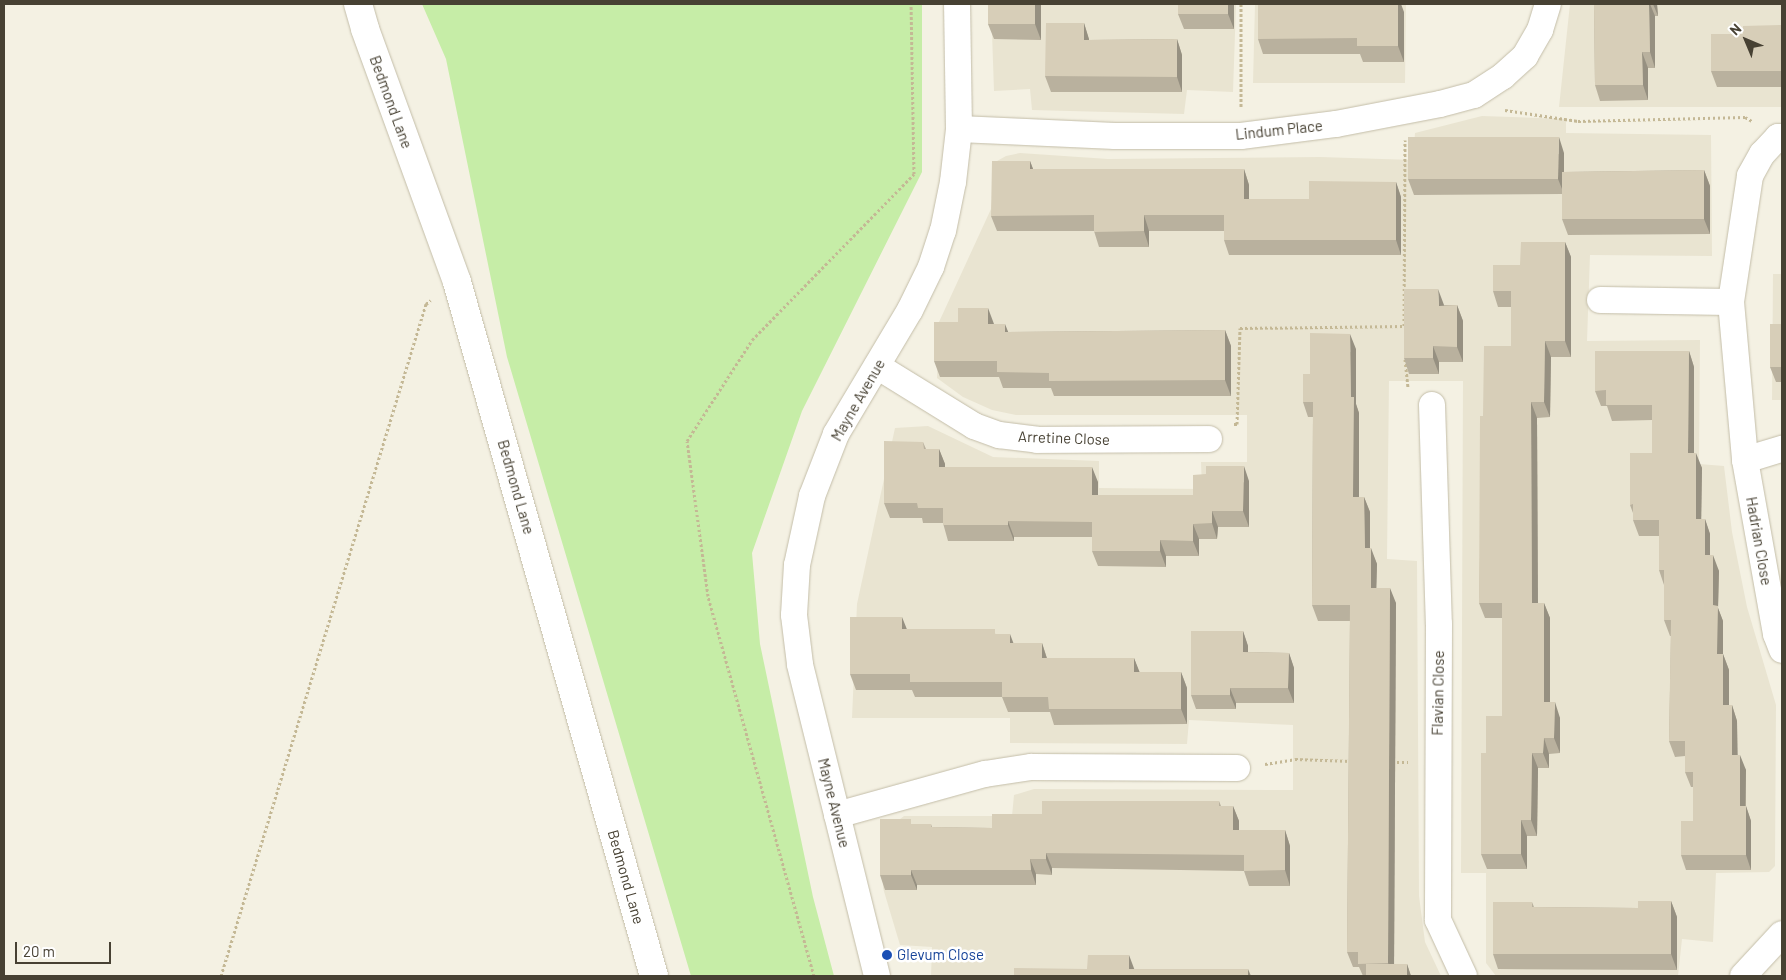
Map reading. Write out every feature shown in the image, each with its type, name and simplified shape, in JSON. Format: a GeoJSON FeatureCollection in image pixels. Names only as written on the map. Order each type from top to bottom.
{"type":"FeatureCollection","features":[{"type":"Feature","properties":{"kind":"street","name":"Bedmond Lane"},"geometry":{"type":"LineString","coordinates":[[358,4],[368,38],[457,282],[654,976]]}},
{"type":"Feature","properties":{"kind":"street","name":"Mayne Avenue"},"geometry":{"type":"LineString","coordinates":[[877,976],[800,664],[794,615],[797,565],[812,496],[836,434],[910,310],[931,268],[944,230],[953,182],[958,129],[957,4]]}},
{"type":"Feature","properties":{"kind":"street","name":"Lindum Place"},"geometry":{"type":"LineString","coordinates":[[958,129],[1115,136],[1242,136],[1336,124],[1405,111],[1474,95],[1503,76],[1525,56],[1540,30],[1548,4]]}},
{"type":"Feature","properties":{"kind":"street","name":"Hadrian Close"},"geometry":{"type":"LineString","coordinates":[[1780,137],[1762,154],[1750,176],[1731,302],[1745,460],[1776,634],[1782,650]]}},
{"type":"Feature","properties":{"kind":"street"},"geometry":{"type":"LineString","coordinates":[[1600,300],[1731,302]]}},
{"type":"Feature","properties":{"kind":"street","name":"Arretine Close"},"geometry":{"type":"LineString","coordinates":[[877,366],[974,426],[999,434],[1037,440],[1218,431]]}},
{"type":"Feature","properties":{"kind":"street","name":"Flavian Close"},"geometry":{"type":"LineString","coordinates":[[1432,405],[1439,624],[1437,763],[1438,920],[1464,976]]}},
{"type":"Feature","properties":{"kind":"street"},"geometry":{"type":"LineString","coordinates":[[1745,460],[1782,449]]}},
{"type":"Feature","properties":{"kind":"street"},"geometry":{"type":"LineString","coordinates":[[837,815],[985,774],[1031,767],[1237,768]]}},
{"type":"Feature","properties":{"kind":"street"},"geometry":{"type":"LineString","coordinates":[[1743,976],[1782,934]]}},
{"type":"Feature","properties":{"kind":"path"},"geometry":{"type":"LineString","coordinates":[[1241,4],[1242,136]]}},
{"type":"Feature","properties":{"kind":"path"},"geometry":{"type":"LineString","coordinates":[[1474,95],[1488,108],[1578,121],[1745,117],[1780,137]]}},
{"type":"Feature","properties":{"kind":"path"},"geometry":{"type":"LineString","coordinates":[[1404,336],[1405,111]]}},
{"type":"Feature","properties":{"kind":"path"},"geometry":{"type":"LineString","coordinates":[[221,976],[426,304],[457,282]]}},
{"type":"Feature","properties":{"kind":"path"},"geometry":{"type":"LineString","coordinates":[[1218,431],[1237,424],[1240,328],[1404,326]]}},
{"type":"Feature","properties":{"kind":"path"},"geometry":{"type":"LineString","coordinates":[[1405,356],[1406,386],[1432,405]]}},
{"type":"Feature","properties":{"kind":"path"},"geometry":{"type":"LineString","coordinates":[[1237,768],[1294,759],[1361,761]]}},
{"type":"Feature","properties":{"kind":"path"},"geometry":{"type":"LineString","coordinates":[[1390,762],[1437,763]]}},
{"type":"Feature","properties":{"kind":"shaded area"},"geometry":{"type":"Polygon","coordinates":[[[991,4],[1236,4],[1233,92],[1187,90],[1184,114],[1032,110],[1030,89],[994,91],[991,4]]]}},
{"type":"Feature","properties":{"kind":"shaded area"},"geometry":{"type":"Polygon","coordinates":[[[1255,4],[1406,4],[1405,83],[1253,83],[1255,4]]]}},
{"type":"Feature","properties":{"kind":"shaded area"},"geometry":{"type":"Polygon","coordinates":[[[1570,4],[1782,4],[1782,107],[1559,107],[1570,4]]]}},
{"type":"Feature","properties":{"kind":"shaded area"},"geometry":{"type":"Polygon","coordinates":[[[1482,116],[1566,119],[1566,133],[1711,135],[1712,256],[1590,255],[1587,341],[1700,340],[1699,464],[1724,466],[1732,532],[1747,607],[1776,705],[1775,866],[1769,872],[1716,873],[1713,942],[1682,939],[1678,976],[1496,976],[1486,963],[1486,873],[1461,873],[1463,381],[1389,381],[1387,559],[1417,561],[1419,896],[1425,942],[1441,976],[931,976],[932,947],[900,945],[883,888],[882,833],[904,816],[1012,816],[1014,795],[1034,789],[1293,790],[1293,725],[1189,720],[1187,744],[1010,743],[1010,718],[852,718],[857,604],[895,428],[928,426],[993,457],[1099,461],[1099,488],[1202,489],[1201,462],[1247,462],[1247,415],[1016,415],[992,410],[963,397],[937,378],[939,322],[991,209],[997,161],[1006,156],[1020,153],[1108,159],[1320,157],[1413,160],[1415,133],[1482,116]]]}},
{"type":"Feature","properties":{"kind":"shaded area"},"geometry":{"type":"Polygon","coordinates":[[[1773,274],[1782,274],[1782,400],[1772,400],[1773,274]]]}},
{"type":"Feature","properties":{"kind":"green space"},"geometry":{"type":"Polygon","coordinates":[[[422,4],[922,4],[922,172],[802,411],[752,553],[760,644],[813,897],[834,976],[691,976],[507,357],[446,59],[422,4]]]}},
{"type":"Feature","properties":{"kind":"building"},"geometry":{"type":"Polygon","coordinates":[[[988,4],[1035,4],[1035,24],[988,24],[988,4]]]}},
{"type":"Feature","properties":{"kind":"building"},"geometry":{"type":"Polygon","coordinates":[[[1178,4],[1228,4],[1228,14],[1178,14],[1178,4]]]}},
{"type":"Feature","properties":{"kind":"building"},"geometry":{"type":"Polygon","coordinates":[[[1258,4],[1398,4],[1398,46],[1357,46],[1357,38],[1258,39],[1258,4]]]}},
{"type":"Feature","properties":{"kind":"building"},"geometry":{"type":"Polygon","coordinates":[[[1594,4],[1649,4],[1650,52],[1642,52],[1643,85],[1595,85],[1594,4]]]}},
{"type":"Feature","properties":{"kind":"building"},"geometry":{"type":"Polygon","coordinates":[[[1046,23],[1084,23],[1084,40],[1177,39],[1177,77],[1045,76],[1046,23]]]}},
{"type":"Feature","properties":{"kind":"building"},"geometry":{"type":"Polygon","coordinates":[[[1782,25],[1782,71],[1711,71],[1711,34],[1743,34],[1743,26],[1782,25]]]}},
{"type":"Feature","properties":{"kind":"building"},"geometry":{"type":"Polygon","coordinates":[[[1408,137],[1559,137],[1558,179],[1408,179],[1408,137]]]}},
{"type":"Feature","properties":{"kind":"building"},"geometry":{"type":"Polygon","coordinates":[[[992,161],[1030,161],[1030,169],[1244,169],[1244,199],[1309,199],[1309,181],[1396,182],[1396,240],[1224,240],[1224,215],[1144,215],[1144,231],[1094,232],[1094,215],[991,216],[992,161]]]}},
{"type":"Feature","properties":{"kind":"building"},"geometry":{"type":"Polygon","coordinates":[[[1704,170],[1704,219],[1562,219],[1562,172],[1704,170]]]}},
{"type":"Feature","properties":{"kind":"building"},"geometry":{"type":"Polygon","coordinates":[[[1521,242],[1565,242],[1565,341],[1545,341],[1544,402],[1531,402],[1532,603],[1544,603],[1544,702],[1555,702],[1554,738],[1544,738],[1543,753],[1532,753],[1531,820],[1521,820],[1521,854],[1481,854],[1481,753],[1486,753],[1486,716],[1502,716],[1502,603],[1479,603],[1480,416],[1483,416],[1484,346],[1511,346],[1511,291],[1493,291],[1493,265],[1520,265],[1521,242]]]}},
{"type":"Feature","properties":{"kind":"building"},"geometry":{"type":"Polygon","coordinates":[[[1404,289],[1438,289],[1439,306],[1457,305],[1457,347],[1433,346],[1433,358],[1404,358],[1404,289]]]}},
{"type":"Feature","properties":{"kind":"building"},"geometry":{"type":"Polygon","coordinates":[[[958,308],[988,308],[988,324],[1005,324],[1005,332],[1225,330],[1225,380],[1049,381],[1049,373],[997,372],[997,361],[934,361],[934,322],[958,322],[958,308]]]}},
{"type":"Feature","properties":{"kind":"building"},"geometry":{"type":"Polygon","coordinates":[[[1770,324],[1782,324],[1782,367],[1770,367],[1770,324]]]}},
{"type":"Feature","properties":{"kind":"building"},"geometry":{"type":"Polygon","coordinates":[[[1310,333],[1350,334],[1351,397],[1354,397],[1353,497],[1364,497],[1365,548],[1371,548],[1371,588],[1390,588],[1388,963],[1358,964],[1358,952],[1347,952],[1350,605],[1312,605],[1313,402],[1303,402],[1303,374],[1310,374],[1310,333]]]}},
{"type":"Feature","properties":{"kind":"building"},"geometry":{"type":"Polygon","coordinates":[[[1595,351],[1689,351],[1688,453],[1696,453],[1696,519],[1705,519],[1705,555],[1713,555],[1713,605],[1718,606],[1717,654],[1723,654],[1723,705],[1732,705],[1732,755],[1740,755],[1740,806],[1746,806],[1746,855],[1681,855],[1681,821],[1693,821],[1693,772],[1685,772],[1685,741],[1669,741],[1671,620],[1664,620],[1664,570],[1659,570],[1659,520],[1633,520],[1633,504],[1630,505],[1630,453],[1652,453],[1652,405],[1606,405],[1606,390],[1595,391],[1595,351]]]}},
{"type":"Feature","properties":{"kind":"building"},"geometry":{"type":"Polygon","coordinates":[[[884,441],[923,442],[924,449],[939,449],[939,467],[1092,467],[1092,495],[1193,495],[1193,475],[1206,474],[1206,466],[1244,466],[1243,511],[1212,511],[1212,523],[1193,524],[1193,541],[1160,540],[1160,551],[1092,551],[1092,522],[1008,521],[1008,525],[943,525],[943,508],[918,508],[917,503],[884,503],[884,441]]]}},
{"type":"Feature","properties":{"kind":"building"},"geometry":{"type":"Polygon","coordinates":[[[850,617],[902,617],[902,629],[995,629],[995,634],[1010,634],[1010,643],[1042,643],[1042,658],[1134,658],[1134,672],[1181,672],[1181,709],[1049,709],[1048,697],[1002,697],[1002,682],[910,682],[910,674],[850,674],[850,617]]]}},
{"type":"Feature","properties":{"kind":"building"},"geometry":{"type":"Polygon","coordinates":[[[1191,631],[1243,631],[1243,652],[1289,653],[1288,688],[1230,688],[1230,695],[1191,695],[1191,631]]]}},
{"type":"Feature","properties":{"kind":"building"},"geometry":{"type":"Polygon","coordinates":[[[1042,801],[1219,801],[1219,806],[1233,806],[1233,830],[1285,830],[1285,870],[1244,871],[1244,855],[1046,853],[1046,859],[1030,859],[1031,870],[911,870],[911,875],[880,875],[880,819],[911,819],[911,824],[931,824],[931,827],[992,828],[992,814],[1042,814],[1042,801]]]}},
{"type":"Feature","properties":{"kind":"building"},"geometry":{"type":"Polygon","coordinates":[[[1638,901],[1671,901],[1671,954],[1493,954],[1493,902],[1532,902],[1532,907],[1638,908],[1638,901]]]}},
{"type":"Feature","properties":{"kind":"building"},"geometry":{"type":"Polygon","coordinates":[[[1088,955],[1129,955],[1129,969],[1248,969],[1248,976],[1014,976],[1014,968],[1087,969],[1088,955]]]}},
{"type":"Feature","properties":{"kind":"building"},"geometry":{"type":"Polygon","coordinates":[[[1366,964],[1407,964],[1407,976],[1366,976],[1366,964]]]}},
{"type":"Feature","properties":{"kind":"place","name":"Glevum Close"},"geometry":{"type":"Point","coordinates":[887,955]}}]}
